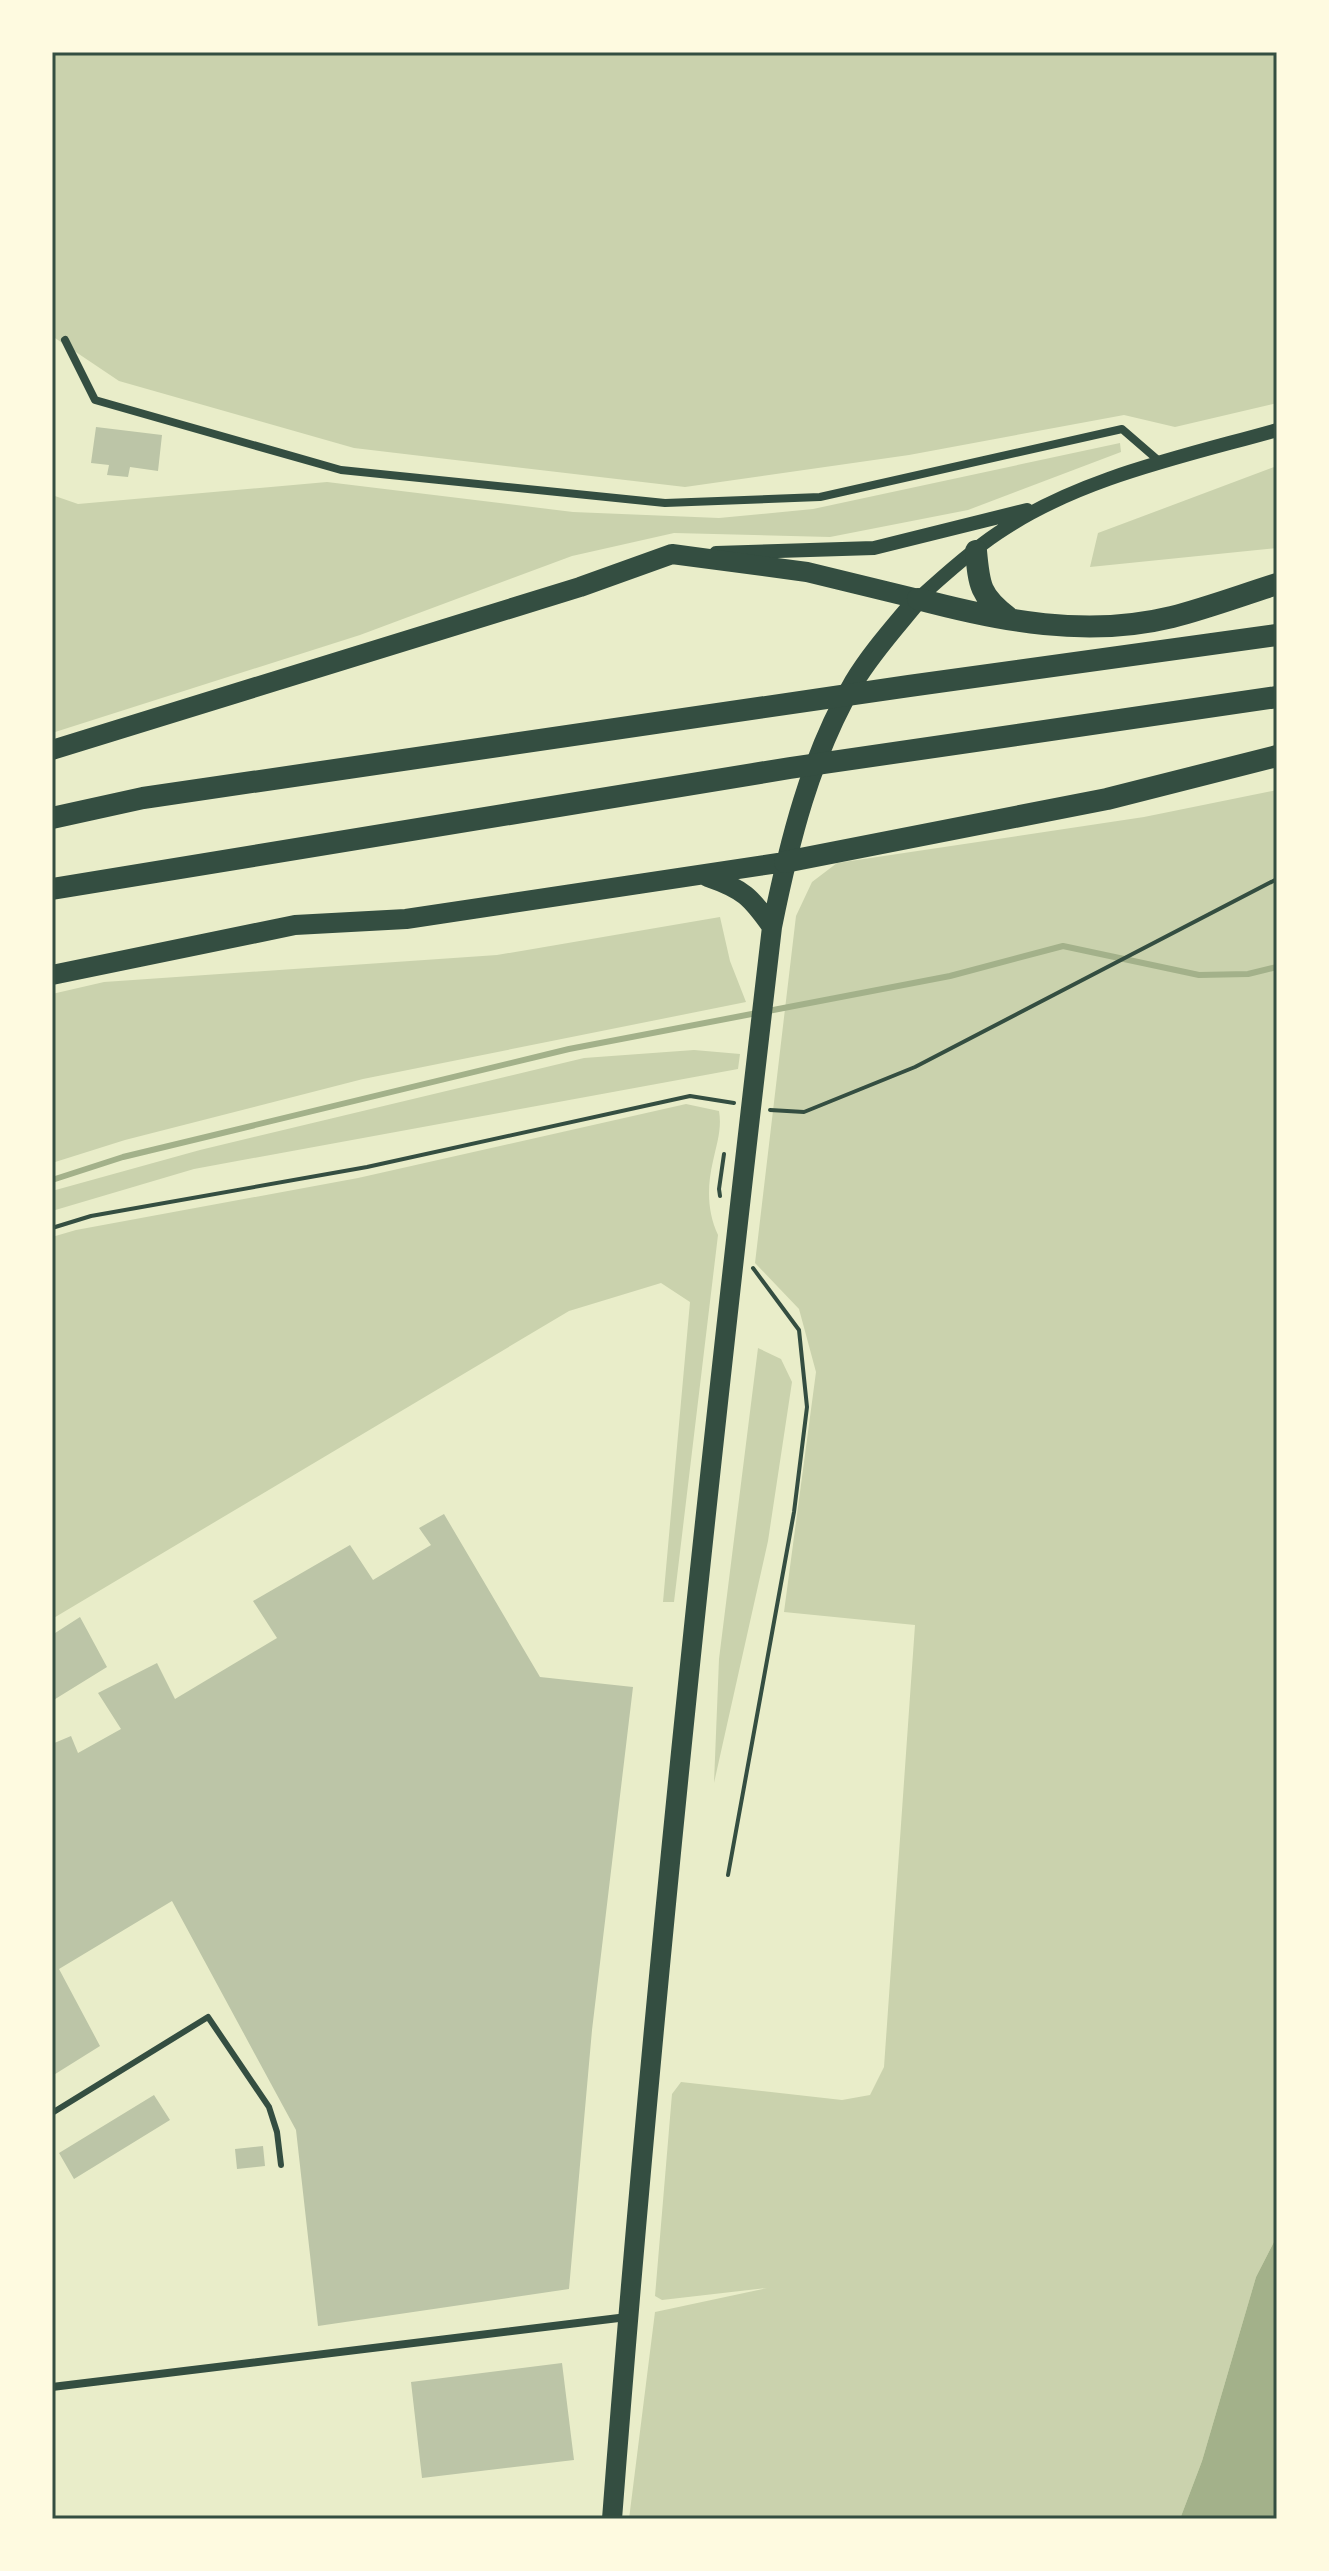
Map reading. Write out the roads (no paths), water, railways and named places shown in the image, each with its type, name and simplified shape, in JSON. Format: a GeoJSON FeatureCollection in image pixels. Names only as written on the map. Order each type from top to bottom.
{"type":"FeatureCollection","features":[{"type":"Feature","properties":{"kind":"highway"},"geometry":{"type":"LineString","coordinates":[[976,551],[982,591],[989,603],[1012,620]]}},
{"type":"Feature","properties":{"kind":"highway"},"geometry":{"type":"LineString","coordinates":[[918,599],[1054,626],[1131,624],[1172,617],[1277,584]]}},
{"type":"Feature","properties":{"kind":"highway"},"geometry":{"type":"LineString","coordinates":[[52,818],[158,796],[1277,635]]}},
{"type":"Feature","properties":{"kind":"highway"},"geometry":{"type":"LineString","coordinates":[[52,889],[790,768],[1277,697]]}},
{"type":"Feature","properties":{"kind":"highway"},"geometry":{"type":"LineString","coordinates":[[785,862],[1107,799],[1277,756]]}},
{"type":"Feature","properties":{"kind":"main road"},"geometry":{"type":"LineString","coordinates":[[52,750],[565,591],[672,554],[807,572],[918,599],[855,681],[822,746],[785,862],[772,927],[725,1322],[628,2317],[612,2519]]}},
{"type":"Feature","properties":{"kind":"main road"},"geometry":{"type":"LineString","coordinates":[[52,975],[295,925],[406,919],[785,862]]}},
{"type":"Feature","properties":{"kind":"main road"},"geometry":{"type":"LineString","coordinates":[[702,875],[731,884],[752,899],[772,927]]}},
{"type":"Feature","properties":{"kind":"street"},"geometry":{"type":"LineString","coordinates":[[65,340],[95,400],[341,470],[665,503],[820,497],[1122,429],[1159,461]]}},
{"type":"Feature","properties":{"kind":"street"},"geometry":{"type":"LineString","coordinates":[[672,554],[874,548],[1043,506],[1159,461],[1277,430]]}},
{"type":"Feature","properties":{"kind":"street"},"geometry":{"type":"LineString","coordinates":[[918,599],[950,569],[996,534],[1043,506]]}},
{"type":"Feature","properties":{"kind":"street"},"geometry":{"type":"LineString","coordinates":[[52,2387],[628,2317]]}},
{"type":"Feature","properties":{"kind":"lane"},"geometry":{"type":"LineString","coordinates":[[52,2113],[208,2017],[269,2107],[277,2132],[281,2165]]}},
{"type":"Feature","properties":{"kind":"waterway"},"geometry":{"type":"LineString","coordinates":[[768,1011],[950,976],[1063,946],[1199,975],[1248,974],[1277,967]]}},
{"type":"Feature","properties":{"kind":"waterway"},"geometry":{"type":"LineString","coordinates":[[52,1180],[123,1157],[569,1049],[757,1013]]}}]}
